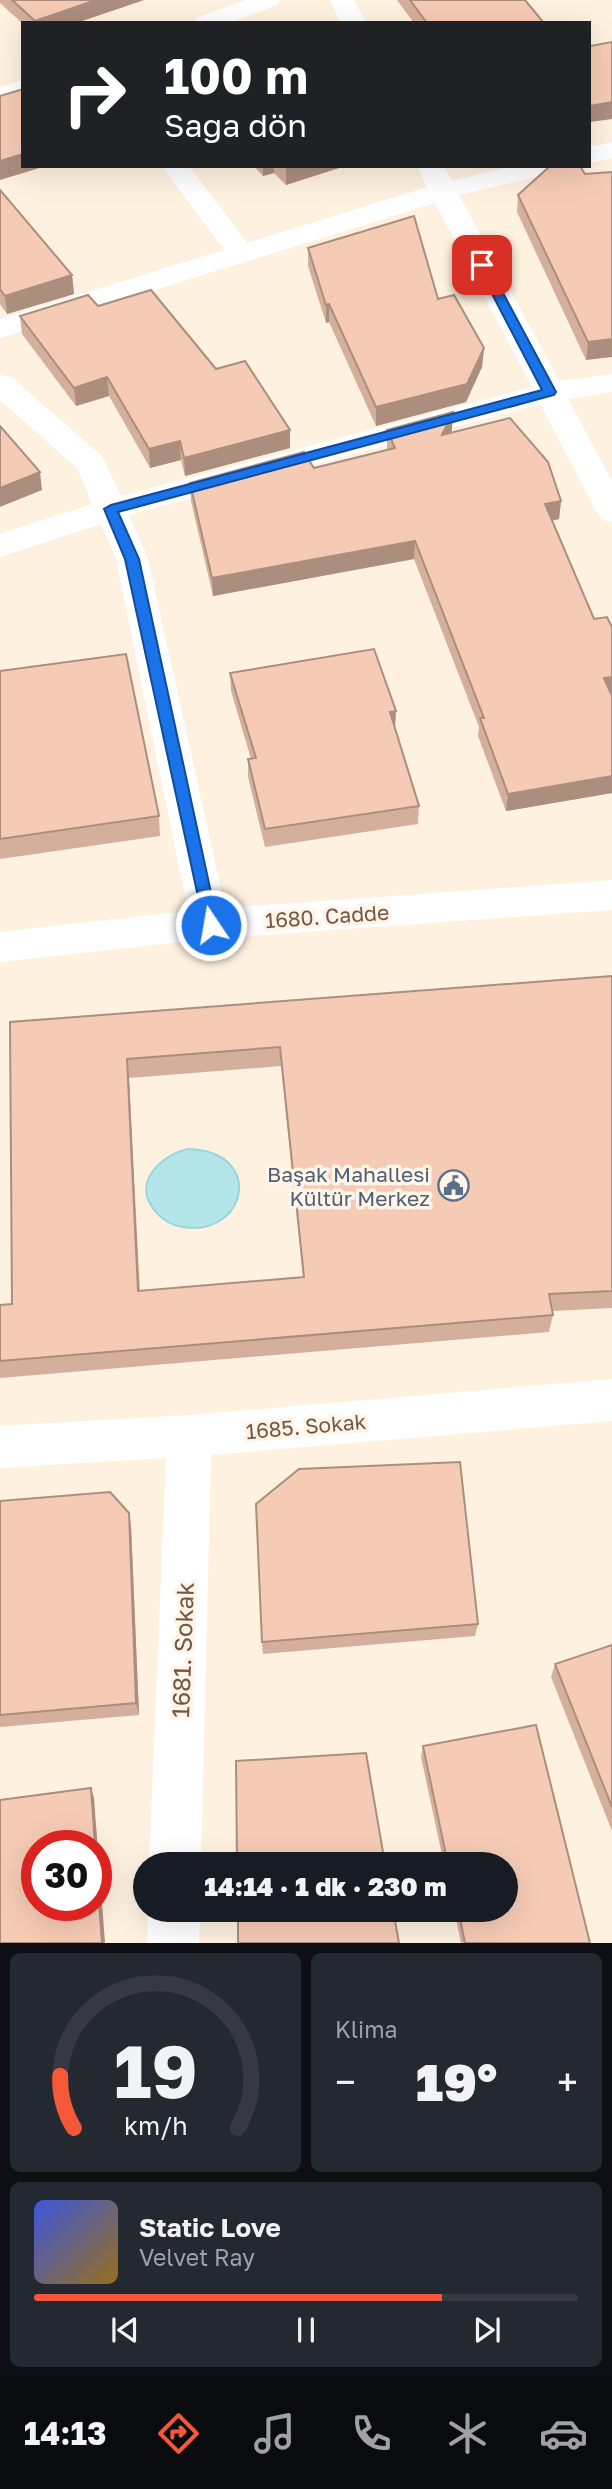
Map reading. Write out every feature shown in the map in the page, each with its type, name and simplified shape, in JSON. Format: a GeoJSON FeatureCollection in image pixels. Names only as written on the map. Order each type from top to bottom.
{"type":"FeatureCollection","features":[{"type":"Feature","properties":{"kind":"street"},"geometry":{"type":"LineString","coordinates":[[211,21],[268,0]]}},
{"type":"Feature","properties":{"kind":"street"},"geometry":{"type":"LineString","coordinates":[[342,0],[353,21]]}},
{"type":"Feature","properties":{"kind":"street"},"geometry":{"type":"LineString","coordinates":[[0,96],[21,89]]}},
{"type":"Feature","properties":{"kind":"street"},"geometry":{"type":"LineString","coordinates":[[591,155],[612,150]]}},
{"type":"Feature","properties":{"kind":"street"},"geometry":{"type":"LineString","coordinates":[[176,168],[241,254]]}},
{"type":"Feature","properties":{"kind":"street"},"geometry":{"type":"LineString","coordinates":[[0,329],[241,254],[437,179],[529,168]]}},
{"type":"Feature","properties":{"kind":"street"},"geometry":{"type":"LineString","coordinates":[[437,179],[612,510]]}},
{"type":"Feature","properties":{"kind":"street"},"geometry":{"type":"LineString","coordinates":[[0,546],[111,509],[550,392],[612,383]]}},
{"type":"Feature","properties":{"kind":"street"},"geometry":{"type":"LineString","coordinates":[[0,384],[91,463],[132,559],[211,925]]}},
{"type":"Feature","properties":{"kind":"street","name":"1680. Cadde"},"geometry":{"type":"LineString","coordinates":[[0,947],[211,925],[612,895]]}},
{"type":"Feature","properties":{"kind":"street","name":"1685. Sokak"},"geometry":{"type":"LineString","coordinates":[[0,1447],[189,1436],[612,1400]]}},
{"type":"Feature","properties":{"kind":"street","name":"1681. Sokak"},"geometry":{"type":"LineString","coordinates":[[175,1852],[189,1436]]}},
{"type":"Feature","properties":{"kind":"street"},"geometry":{"type":"LineString","coordinates":[[173,1943],[174,1922]]}},
{"type":"Feature","properties":{"kind":"water"},"geometry":{"type":"Polygon","coordinates":[[[188,1149],[213,1153],[229,1164],[238,1177],[239,1193],[233,1208],[221,1220],[204,1227],[182,1227],[167,1222],[148,1201],[146,1190],[152,1172],[168,1157],[188,1149]]]}},
{"type":"Feature","properties":{"kind":"building"},"geometry":{"type":"Polygon","coordinates":[[[12,0],[96,0],[35,21],[12,0]]]}},
{"type":"Feature","properties":{"kind":"building"},"geometry":{"type":"Polygon","coordinates":[[[410,0],[525,0],[542,21],[426,21],[410,0]]]}},
{"type":"Feature","properties":{"kind":"building"},"geometry":{"type":"Polygon","coordinates":[[[612,42],[612,102],[591,106],[591,46],[612,42]]]}},
{"type":"Feature","properties":{"kind":"building"},"geometry":{"type":"Polygon","coordinates":[[[21,90],[21,155],[0,161],[0,96],[21,90]]]}},
{"type":"Feature","properties":{"kind":"building"},"geometry":{"type":"Polygon","coordinates":[[[548,168],[581,168],[585,174],[612,172],[612,339],[588,342],[518,195],[548,168]]]}},
{"type":"Feature","properties":{"kind":"building"},"geometry":{"type":"Polygon","coordinates":[[[0,190],[72,275],[5,296],[0,289],[0,190]]]}},
{"type":"Feature","properties":{"kind":"building"},"geometry":{"type":"Polygon","coordinates":[[[414,216],[438,299],[454,295],[484,348],[467,384],[376,407],[329,304],[326,305],[308,248],[414,216]]]}},
{"type":"Feature","properties":{"kind":"building"},"geometry":{"type":"Polygon","coordinates":[[[151,290],[216,369],[245,361],[290,430],[184,458],[180,441],[149,449],[107,377],[74,388],[20,316],[88,295],[98,306],[151,290]]]}},
{"type":"Feature","properties":{"kind":"building"},"geometry":{"type":"Polygon","coordinates":[[[453,412],[442,435],[510,418],[548,462],[561,501],[545,504],[594,619],[607,617],[612,627],[612,677],[604,678],[612,696],[612,776],[508,794],[480,718],[484,718],[415,541],[212,578],[190,483],[304,452],[314,468],[395,448],[387,430],[453,412]]]}},
{"type":"Feature","properties":{"kind":"building"},"geometry":{"type":"Polygon","coordinates":[[[0,426],[40,472],[0,488],[0,426]]]}},
{"type":"Feature","properties":{"kind":"building"},"geometry":{"type":"Polygon","coordinates":[[[374,649],[396,711],[390,712],[419,806],[265,829],[248,759],[256,758],[230,673],[374,649]]]}},
{"type":"Feature","properties":{"kind":"building"},"geometry":{"type":"Polygon","coordinates":[[[126,654],[159,816],[0,839],[0,671],[126,654]]]}},
{"type":"Feature","properties":{"kind":"building","name":"Başak Mahallesi Kültür Merkez"},"geometry":{"type":"Polygon","coordinates":[[[612,976],[612,1291],[549,1294],[553,1315],[0,1361],[0,1305],[12,1304],[10,1022],[612,976]],[[280,1047],[127,1059],[138,1291],[304,1277],[280,1047]]]}},
{"type":"Feature","properties":{"kind":"building"},"geometry":{"type":"Polygon","coordinates":[[[460,1462],[478,1624],[262,1642],[256,1504],[299,1469],[460,1462]]]}},
{"type":"Feature","properties":{"kind":"building"},"geometry":{"type":"Polygon","coordinates":[[[110,1492],[129,1513],[136,1703],[0,1715],[0,1501],[110,1492]]]}},
{"type":"Feature","properties":{"kind":"building"},"geometry":{"type":"Polygon","coordinates":[[[612,1645],[612,1807],[555,1664],[612,1645]]]}},
{"type":"Feature","properties":{"kind":"building"},"geometry":{"type":"Polygon","coordinates":[[[536,1725],[590,1943],[465,1943],[461,1922],[518,1922],[518,1852],[445,1852],[423,1746],[536,1725]]]}},
{"type":"Feature","properties":{"kind":"building"},"geometry":{"type":"Polygon","coordinates":[[[366,1753],[383,1852],[237,1852],[236,1761],[366,1753]]]}},
{"type":"Feature","properties":{"kind":"building"},"geometry":{"type":"Polygon","coordinates":[[[91,1788],[94,1830],[21,1830],[21,1921],[100,1921],[102,1943],[0,1943],[0,1800],[91,1788]]]}},
{"type":"Feature","properties":{"kind":"building"},"geometry":{"type":"Polygon","coordinates":[[[238,1922],[395,1922],[399,1943],[238,1943],[238,1922]]]}},
{"type":"Feature","properties":{"kind":"place","name":"Başak Mahallesi Kültür Merkez"},"geometry":{"type":"Point","coordinates":[453,1186]}},
{"type":"Feature","properties":{"kind":"route"},"geometry":{"type":"LineString","coordinates":[[211,925],[132,559],[111,509],[550,392],[482,265]]}}]}
